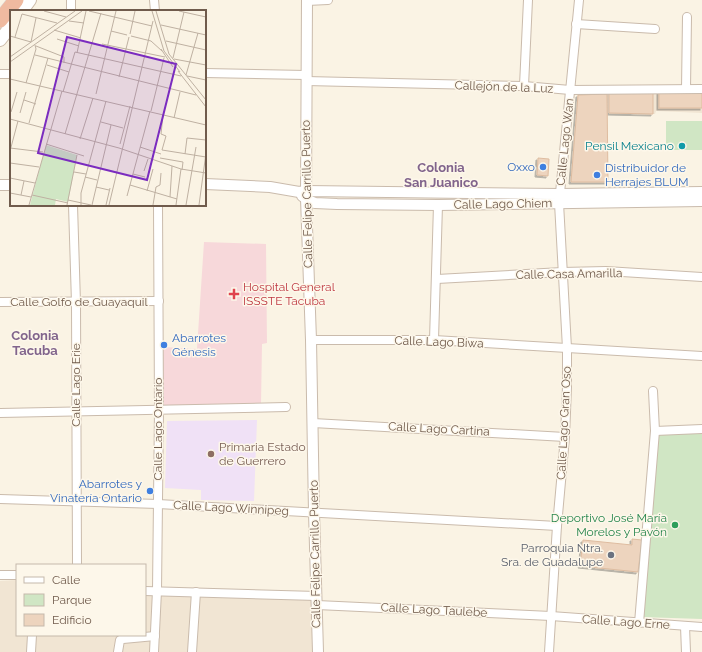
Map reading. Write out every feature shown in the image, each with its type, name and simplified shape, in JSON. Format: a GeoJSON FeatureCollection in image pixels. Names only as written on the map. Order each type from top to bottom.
{"type":"FeatureCollection","features":[{"type":"Feature","properties":{"kind":"highway"},"geometry":{"type":"LineString","coordinates":[[0,20],[16,0]]}},
{"type":"Feature","properties":{"kind":"main road"},"geometry":{"type":"LineString","coordinates":[[23,10],[30,0]]}},
{"type":"Feature","properties":{"kind":"main road"},"geometry":{"type":"LineString","coordinates":[[0,40],[10,27]]}},
{"type":"Feature","properties":{"kind":"street"},"geometry":{"type":"LineString","coordinates":[[154,0],[155,10]]}},
{"type":"Feature","properties":{"kind":"street"},"geometry":{"type":"LineString","coordinates":[[307,1],[328,0]]}},
{"type":"Feature","properties":{"kind":"street"},"geometry":{"type":"LineString","coordinates":[[524,86],[528,0]]}},
{"type":"Feature","properties":{"kind":"street","name":"Calle Lago Wan"},"geometry":{"type":"LineString","coordinates":[[559,198],[579,0]]}},
{"type":"Feature","properties":{"kind":"street","name":"Calle Felipe Carrillo Puerto"},"geometry":{"type":"LineString","coordinates":[[307,1],[303,194],[311,340],[318,652]]}},
{"type":"Feature","properties":{"kind":"street"},"geometry":{"type":"LineString","coordinates":[[686,89],[687,17]]}},
{"type":"Feature","properties":{"kind":"street"},"geometry":{"type":"LineString","coordinates":[[576,24],[655,29]]}},
{"type":"Feature","properties":{"kind":"street","name":"Callejón de la Luz"},"geometry":{"type":"LineString","coordinates":[[206,73],[524,86],[570,90],[702,89]]}},
{"type":"Feature","properties":{"kind":"street"},"geometry":{"type":"LineString","coordinates":[[206,184],[270,186],[303,194]]}},
{"type":"Feature","properties":{"kind":"street","name":"Calle Lago Chiem"},"geometry":{"type":"LineString","coordinates":[[303,194],[315,203],[438,206],[559,198],[702,192]]}},
{"type":"Feature","properties":{"kind":"street","name":"Calle Lago Chiem"},"geometry":{"type":"LineString","coordinates":[[303,194],[702,201]]}},
{"type":"Feature","properties":{"kind":"street","name":"Calle Lago Gran Oso"},"geometry":{"type":"LineString","coordinates":[[549,652],[557,526],[565,437],[567,348],[559,198]]}},
{"type":"Feature","properties":{"kind":"street","name":"Calle Lago Erie"},"geometry":{"type":"LineString","coordinates":[[73,206],[76,302],[77,564]]}},
{"type":"Feature","properties":{"kind":"street","name":"Calle Lago Ontario"},"geometry":{"type":"LineString","coordinates":[[154,652],[157,591],[159,410],[158,206]]}},
{"type":"Feature","properties":{"kind":"street"},"geometry":{"type":"LineString","coordinates":[[434,340],[438,206]]}},
{"type":"Feature","properties":{"kind":"street","name":"Calle Casa Amarilla"},"geometry":{"type":"LineString","coordinates":[[437,279],[606,271],[702,277]]}},
{"type":"Feature","properties":{"kind":"street","name":"Calle Golfo de Guayaquil"},"geometry":{"type":"LineString","coordinates":[[0,302],[159,301]]}},
{"type":"Feature","properties":{"kind":"street","name":"Calle Lago Biwa"},"geometry":{"type":"LineString","coordinates":[[311,340],[434,340],[702,356]]}},
{"type":"Feature","properties":{"kind":"street"},"geometry":{"type":"LineString","coordinates":[[639,623],[655,431],[653,391]]}},
{"type":"Feature","properties":{"kind":"street"},"geometry":{"type":"LineString","coordinates":[[0,413],[286,407]]}},
{"type":"Feature","properties":{"kind":"street","name":"Calle Lago Cartina"},"geometry":{"type":"LineString","coordinates":[[313,423],[565,437]]}},
{"type":"Feature","properties":{"kind":"street"},"geometry":{"type":"LineString","coordinates":[[655,431],[702,429]]}},
{"type":"Feature","properties":{"kind":"street","name":"Calle Lago Winnipeg"},"geometry":{"type":"LineString","coordinates":[[0,499],[158,504],[557,526]]}},
{"type":"Feature","properties":{"kind":"street"},"geometry":{"type":"LineString","coordinates":[[0,575],[16,575]]}},
{"type":"Feature","properties":{"kind":"street","name":"Calle Lago Taulebe"},"geometry":{"type":"LineString","coordinates":[[146,591],[196,592],[551,616]]}},
{"type":"Feature","properties":{"kind":"street"},"geometry":{"type":"LineString","coordinates":[[192,652],[196,592]]}},
{"type":"Feature","properties":{"kind":"street","name":"Calle Lago Erne"},"geometry":{"type":"LineString","coordinates":[[551,616],[702,627]]}},
{"type":"Feature","properties":{"kind":"street"},"geometry":{"type":"LineString","coordinates":[[685,626],[686,652]]}},
{"type":"Feature","properties":{"kind":"street"},"geometry":{"type":"LineString","coordinates":[[31,652],[32,636]]}},
{"type":"Feature","properties":{"kind":"street"},"geometry":{"type":"LineString","coordinates":[[118,652],[120,640],[155,636]]}},
{"type":"Feature","properties":{"kind":"shaded area"},"geometry":{"type":"Polygon","coordinates":[[[702,90],[702,113],[656,111],[655,114],[609,113],[609,92],[702,90]]]}},
{"type":"Feature","properties":{"kind":"shaded area","name":"Hospital General ISSSTE Tacuba"},"geometry":{"type":"Polygon","coordinates":[[[204,242],[266,244],[267,343],[262,344],[261,404],[162,406],[163,347],[197,349],[204,242]]]}},
{"type":"Feature","properties":{"kind":"shaded area","name":"Primaria Estado de Guerrero"},"geometry":{"type":"Polygon","coordinates":[[[257,420],[254,501],[201,500],[201,490],[165,488],[167,421],[257,420]]]}},
{"type":"Feature","properties":{"kind":"shaded area"},"geometry":{"type":"Polygon","coordinates":[[[16,580],[16,636],[27,636],[27,652],[0,652],[0,581],[16,580]]]}},
{"type":"Feature","properties":{"kind":"shaded area"},"geometry":{"type":"Polygon","coordinates":[[[154,593],[151,633],[146,634],[146,594],[154,593]]]}},
{"type":"Feature","properties":{"kind":"shaded area"},"geometry":{"type":"Polygon","coordinates":[[[160,593],[192,594],[189,652],[156,652],[160,593]]]}},
{"type":"Feature","properties":{"kind":"shaded area"},"geometry":{"type":"Polygon","coordinates":[[[198,595],[314,598],[315,652],[195,652],[198,595]]]}},
{"type":"Feature","properties":{"kind":"shaded area"},"geometry":{"type":"Polygon","coordinates":[[[36,636],[127,636],[117,637],[115,652],[35,652],[36,636]]]}},
{"type":"Feature","properties":{"kind":"shaded area"},"geometry":{"type":"Polygon","coordinates":[[[152,638],[151,652],[121,652],[122,642],[152,638]]]}},
{"type":"Feature","properties":{"kind":"green space"},"geometry":{"type":"Polygon","coordinates":[[[666,121],[702,121],[702,150],[666,150],[666,121]]]}},
{"type":"Feature","properties":{"kind":"green space","name":"Deportivo José María Morelos y Pavón"},"geometry":{"type":"Polygon","coordinates":[[[702,430],[702,619],[641,617],[656,433],[702,430]]]}},
{"type":"Feature","properties":{"kind":"building"},"geometry":{"type":"Polygon","coordinates":[[[659,90],[702,90],[702,108],[659,108],[659,90]]]}},
{"type":"Feature","properties":{"kind":"building"},"geometry":{"type":"Polygon","coordinates":[[[609,92],[653,93],[653,114],[609,113],[609,92]]]}},
{"type":"Feature","properties":{"kind":"building"},"geometry":{"type":"Polygon","coordinates":[[[607,94],[608,182],[571,182],[578,95],[607,94]]]}},
{"type":"Feature","properties":{"kind":"building","name":"Oxxo"},"geometry":{"type":"Polygon","coordinates":[[[538,158],[549,159],[548,176],[537,175],[538,158]]]}},
{"type":"Feature","properties":{"kind":"building","name":"Parroquia Ntra. Sra. de Guadalupe"},"geometry":{"type":"Polygon","coordinates":[[[632,539],[642,540],[638,572],[580,566],[583,540],[632,545],[632,539]]]}},
{"type":"Feature","properties":{"kind":"place","name":"Pensil Mexicano"},"geometry":{"type":"Point","coordinates":[682,146]}},
{"type":"Feature","properties":{"kind":"place","name":"Oxxo"},"geometry":{"type":"Point","coordinates":[543,167]}},
{"type":"Feature","properties":{"kind":"place","name":"Distribuidor de Herrajes BLUM"},"geometry":{"type":"Point","coordinates":[597,175]}},
{"type":"Feature","properties":{"kind":"place","name":"Hospital General ISSSTE Tacuba"},"geometry":{"type":"Point","coordinates":[234,294]}},
{"type":"Feature","properties":{"kind":"place","name":"Abarrotes Génesis"},"geometry":{"type":"Point","coordinates":[164,345]}},
{"type":"Feature","properties":{"kind":"place","name":"Primaria Estado de Guerrero"},"geometry":{"type":"Point","coordinates":[211,454]}},
{"type":"Feature","properties":{"kind":"place","name":"Abarrotes y Vinatería Ontario"},"geometry":{"type":"Point","coordinates":[150,491]}},
{"type":"Feature","properties":{"kind":"place","name":"Deportivo José María Morelos y Pavón"},"geometry":{"type":"Point","coordinates":[675,525]}},
{"type":"Feature","properties":{"kind":"place","name":"Parroquia Ntra. Sra. de Guadalupe"},"geometry":{"type":"Point","coordinates":[611,555]}},
{"type":"Feature","properties":{"kind":"district","name":"Colonia San Juanico"},"geometry":{"type":"Point","coordinates":[441,174]}},
{"type":"Feature","properties":{"kind":"district","name":"Colonia Tacuba"},"geometry":{"type":"Point","coordinates":[35,342]}}]}
